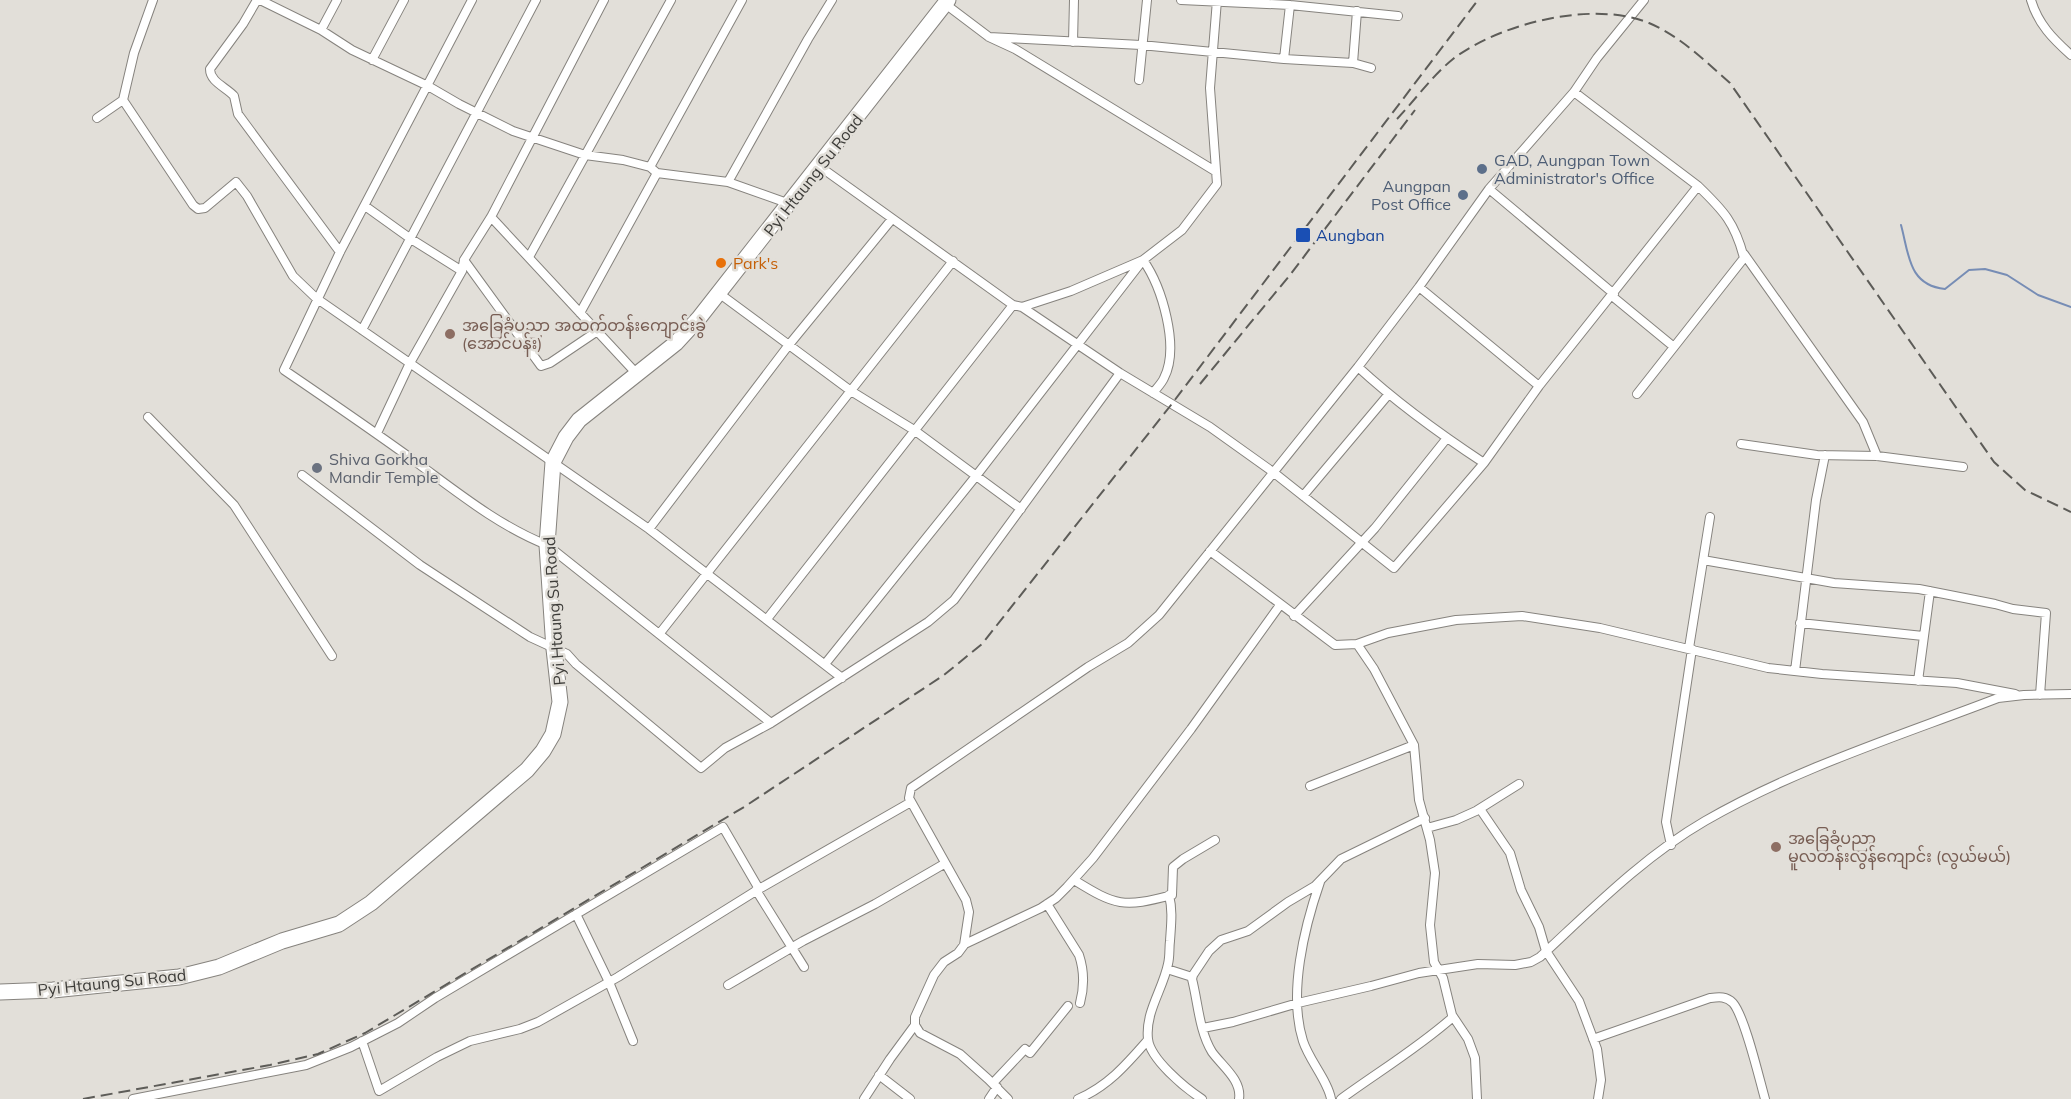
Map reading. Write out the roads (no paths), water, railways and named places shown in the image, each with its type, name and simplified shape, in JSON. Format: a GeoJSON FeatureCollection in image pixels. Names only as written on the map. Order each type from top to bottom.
{"type":"FeatureCollection","features":[{"type":"Feature","properties":{"kind":"highway","name":"Pyi Htaung Su Road"},"geometry":{"type":"LineString","coordinates":[[0,992],[53,990],[179,977],[219,967],[282,941],[339,924],[371,903],[527,770],[543,751],[553,734],[560,702],[547,545],[553,462],[566,437],[579,420],[676,343],[720,294],[944,1]]}},
{"type":"Feature","properties":{"kind":"street"},"geometry":{"type":"LineString","coordinates":[[97,118],[123,100],[134,53],[153,0]]}},
{"type":"Feature","properties":{"kind":"street"},"geometry":{"type":"LineString","coordinates":[[340,252],[238,114],[234,96],[209,73],[258,0],[271,3],[352,50],[531,139],[585,155],[623,160],[653,170],[728,182],[790,204]]}},
{"type":"Feature","properties":{"kind":"street"},"geometry":{"type":"LineString","coordinates":[[321,30],[337,0]]}},
{"type":"Feature","properties":{"kind":"street"},"geometry":{"type":"LineString","coordinates":[[372,60],[404,0]]}},
{"type":"Feature","properties":{"kind":"street"},"geometry":{"type":"LineString","coordinates":[[472,0],[316,298],[284,370],[480,508],[525,536],[547,545],[771,723]]}},
{"type":"Feature","properties":{"kind":"street"},"geometry":{"type":"LineString","coordinates":[[362,330],[536,0]]}},
{"type":"Feature","properties":{"kind":"street"},"geometry":{"type":"LineString","coordinates":[[376,434],[410,363],[462,271],[464,260],[491,217],[604,0]]}},
{"type":"Feature","properties":{"kind":"street"},"geometry":{"type":"LineString","coordinates":[[529,257],[671,0]]}},
{"type":"Feature","properties":{"kind":"street"},"geometry":{"type":"LineString","coordinates":[[580,313],[742,0]]}},
{"type":"Feature","properties":{"kind":"street"},"geometry":{"type":"LineString","coordinates":[[728,182],[831,0]]}},
{"type":"Feature","properties":{"kind":"street"},"geometry":{"type":"LineString","coordinates":[[1072,42],[1074,0]]}},
{"type":"Feature","properties":{"kind":"street"},"geometry":{"type":"LineString","coordinates":[[1139,80],[1147,0]]}},
{"type":"Feature","properties":{"kind":"street"},"geometry":{"type":"LineString","coordinates":[[1181,0],[1290,5],[1398,16]]}},
{"type":"Feature","properties":{"kind":"street"},"geometry":{"type":"LineString","coordinates":[[1008,1099],[960,1054],[920,1033],[915,1025],[915,1017],[934,975],[944,962],[958,953],[965,944],[968,932],[967,906],[909,798],[911,788],[1088,667],[1128,643],[1159,615],[1358,367],[1489,189],[1574,92],[1597,58],[1644,0]]}},
{"type":"Feature","properties":{"kind":"street"},"geometry":{"type":"LineString","coordinates":[[2031,0],[2034,10],[2049,35],[2071,55]]}},
{"type":"Feature","properties":{"kind":"street"},"geometry":{"type":"LineString","coordinates":[[944,1],[989,37],[1015,50],[1215,171]]}},
{"type":"Feature","properties":{"kind":"street"},"geometry":{"type":"LineString","coordinates":[[1022,307],[1071,291],[1143,260],[1182,230],[1217,184],[1209,88],[1217,1]]}},
{"type":"Feature","properties":{"kind":"street"},"geometry":{"type":"LineString","coordinates":[[1284,59],[1290,5]]}},
{"type":"Feature","properties":{"kind":"street"},"geometry":{"type":"LineString","coordinates":[[1353,63],[1357,11]]}},
{"type":"Feature","properties":{"kind":"street"},"geometry":{"type":"LineString","coordinates":[[989,37],[1141,45],[1284,59],[1353,63],[1371,68]]}},
{"type":"Feature","properties":{"kind":"street"},"geometry":{"type":"LineString","coordinates":[[1574,92],[1698,186],[1727,217],[1736,231],[1743,253],[1744,258],[1638,394]]}},
{"type":"Feature","properties":{"kind":"street"},"geometry":{"type":"LineString","coordinates":[[123,100],[193,205],[198,209],[205,208],[236,182],[247,196],[293,276],[316,298],[649,529],[842,678]]}},
{"type":"Feature","properties":{"kind":"street"},"geometry":{"type":"LineString","coordinates":[[819,166],[1013,305],[1022,307],[1077,346],[1209,427],[1273,472],[1394,568],[1484,463],[1539,386],[1698,186]]}},
{"type":"Feature","properties":{"kind":"street"},"geometry":{"type":"LineString","coordinates":[[1489,189],[1674,347]]}},
{"type":"Feature","properties":{"kind":"street"},"geometry":{"type":"LineString","coordinates":[[365,206],[411,239],[462,271]]}},
{"type":"Feature","properties":{"kind":"street"},"geometry":{"type":"LineString","coordinates":[[491,217],[636,373]]}},
{"type":"Feature","properties":{"kind":"street"},"geometry":{"type":"LineString","coordinates":[[649,529],[788,346],[892,219]]}},
{"type":"Feature","properties":{"kind":"street"},"geometry":{"type":"LineString","coordinates":[[1743,253],[1863,422],[1877,456]]}},
{"type":"Feature","properties":{"kind":"street"},"geometry":{"type":"LineString","coordinates":[[464,260],[541,366],[550,363],[596,332]]}},
{"type":"Feature","properties":{"kind":"street"},"geometry":{"type":"LineString","coordinates":[[825,664],[976,476],[1143,260]]}},
{"type":"Feature","properties":{"kind":"street"},"geometry":{"type":"LineString","coordinates":[[1143,260],[1159,290],[1166,310],[1168,331],[1169,355],[1165,378],[1153,393]]}},
{"type":"Feature","properties":{"kind":"street"},"geometry":{"type":"LineString","coordinates":[[660,633],[953,261]]}},
{"type":"Feature","properties":{"kind":"street"},"geometry":{"type":"LineString","coordinates":[[1419,287],[1539,386]]}},
{"type":"Feature","properties":{"kind":"street"},"geometry":{"type":"LineString","coordinates":[[720,294],[788,346],[851,391],[914,430],[1021,509]]}},
{"type":"Feature","properties":{"kind":"street"},"geometry":{"type":"LineString","coordinates":[[767,619],[1013,305]]}},
{"type":"Feature","properties":{"kind":"street"},"geometry":{"type":"LineString","coordinates":[[1358,367],[1388,395],[1484,463]]}},
{"type":"Feature","properties":{"kind":"street"},"geometry":{"type":"LineString","coordinates":[[302,475],[420,565],[530,637],[567,654],[701,768],[725,748],[771,723],[928,622],[954,600],[1120,373]]}},
{"type":"Feature","properties":{"kind":"street"},"geometry":{"type":"LineString","coordinates":[[1303,496],[1388,395]]}},
{"type":"Feature","properties":{"kind":"street"},"geometry":{"type":"LineString","coordinates":[[148,417],[234,505],[332,656]]}},
{"type":"Feature","properties":{"kind":"street"},"geometry":{"type":"LineString","coordinates":[[1294,616],[1361,544],[1447,438]]}},
{"type":"Feature","properties":{"kind":"street"},"geometry":{"type":"LineString","coordinates":[[1741,444],[1826,455],[1877,456],[1963,467]]}},
{"type":"Feature","properties":{"kind":"street"},"geometry":{"type":"LineString","coordinates":[[1795,671],[1816,500],[1826,455]]}},
{"type":"Feature","properties":{"kind":"street"},"geometry":{"type":"LineString","coordinates":[[1671,844],[1666,822],[1710,517]]}},
{"type":"Feature","properties":{"kind":"street"},"geometry":{"type":"LineString","coordinates":[[1210,551],[1335,645],[1357,644],[1388,633],[1456,620],[1522,616],[1600,628],[1768,668],[1957,683],[2024,695]]}},
{"type":"Feature","properties":{"kind":"street"},"geometry":{"type":"LineString","coordinates":[[1703,560],[1834,583],[1930,591],[2013,609],[2046,613],[2040,695]]}},
{"type":"Feature","properties":{"kind":"street"},"geometry":{"type":"LineString","coordinates":[[1918,681],[1930,591]]}},
{"type":"Feature","properties":{"kind":"street"},"geometry":{"type":"LineString","coordinates":[[965,944],[1047,904],[1074,880],[1191,729],[1280,605]]}},
{"type":"Feature","properties":{"kind":"street"},"geometry":{"type":"LineString","coordinates":[[1800,623],[1923,636]]}},
{"type":"Feature","properties":{"kind":"street"},"geometry":{"type":"LineString","coordinates":[[1357,644],[1374,669],[1414,745],[1419,800],[1425,818],[1435,873],[1430,925],[1434,962],[1443,978],[1453,1017],[1468,1039],[1475,1058],[1477,1099]]}},
{"type":"Feature","properties":{"kind":"street"},"geometry":{"type":"LineString","coordinates":[[1985,689],[1987,703]]}},
{"type":"Feature","properties":{"kind":"street"},"geometry":{"type":"LineString","coordinates":[[1203,1028],[1419,973],[1478,964],[1515,965],[1531,962],[1621,883],[1671,844],[1703,822],[1782,782],[1838,758],[1998,698],[2071,694]]}},
{"type":"Feature","properties":{"kind":"street"},"geometry":{"type":"LineString","coordinates":[[1310,786],[1414,745]]}},
{"type":"Feature","properties":{"kind":"street"},"geometry":{"type":"LineString","coordinates":[[1427,828],[1456,820],[1519,784]]}},
{"type":"Feature","properties":{"kind":"street"},"geometry":{"type":"LineString","coordinates":[[362,1041],[379,1091],[437,1057],[470,1041],[520,1029],[538,1022],[609,982],[758,890],[911,802]]}},
{"type":"Feature","properties":{"kind":"street"},"geometry":{"type":"LineString","coordinates":[[1480,808],[1510,853],[1521,890],[1539,927],[1546,951],[1579,1001],[1597,1049],[1601,1080],[1598,1099]]}},
{"type":"Feature","properties":{"kind":"street"},"geometry":{"type":"LineString","coordinates":[[1239,1099],[1240,1093],[1236,1083],[1212,1051],[1203,1028],[1192,977],[1209,951],[1221,940],[1248,931],[1315,886],[1341,859],[1425,818]]}},
{"type":"Feature","properties":{"kind":"street"},"geometry":{"type":"LineString","coordinates":[[133,1099],[306,1065],[362,1041],[398,1023],[435,998],[723,827],[804,967]]}},
{"type":"Feature","properties":{"kind":"street"},"geometry":{"type":"LineString","coordinates":[[1074,880],[1122,904],[1172,895],[1173,867],[1215,840]]}},
{"type":"Feature","properties":{"kind":"street"},"geometry":{"type":"LineString","coordinates":[[728,985],[944,864]]}},
{"type":"Feature","properties":{"kind":"street"},"geometry":{"type":"LineString","coordinates":[[1321,880],[1309,914],[1301,957],[1298,1024],[1304,1044],[1331,1099]]}},
{"type":"Feature","properties":{"kind":"street"},"geometry":{"type":"LineString","coordinates":[[1169,895],[1172,921],[1167,969],[1149,1018],[1148,1041],[1157,1058],[1173,1076],[1202,1099]]}},
{"type":"Feature","properties":{"kind":"street"},"geometry":{"type":"LineString","coordinates":[[1047,904],[1081,962],[1083,981],[1080,1003]]}},
{"type":"Feature","properties":{"kind":"street"},"geometry":{"type":"LineString","coordinates":[[576,914],[609,982],[633,1041]]}},
{"type":"Feature","properties":{"kind":"street"},"geometry":{"type":"LineString","coordinates":[[1167,969],[1192,977]]}},
{"type":"Feature","properties":{"kind":"street"},"geometry":{"type":"LineString","coordinates":[[1593,1039],[1710,998],[1727,999],[1734,1004],[1738,1013],[1757,1067],[1765,1099]]}},
{"type":"Feature","properties":{"kind":"street"},"geometry":{"type":"LineString","coordinates":[[989,1099],[995,1085],[1025,1050],[1030,1053],[1068,1006]]}},
{"type":"Feature","properties":{"kind":"street"},"geometry":{"type":"LineString","coordinates":[[1341,1099],[1407,1053],[1453,1017]]}},
{"type":"Feature","properties":{"kind":"street"},"geometry":{"type":"LineString","coordinates":[[864,1099],[915,1025]]}},
{"type":"Feature","properties":{"kind":"street"},"geometry":{"type":"LineString","coordinates":[[1078,1099],[1098,1090],[1113,1078],[1148,1041]]}},
{"type":"Feature","properties":{"kind":"street"},"geometry":{"type":"LineString","coordinates":[[879,1075],[910,1099]]}},
{"type":"Feature","properties":{"kind":"waterway"},"geometry":{"type":"LineString","coordinates":[[1901,225],[1912,266],[1917,275],[1933,286],[1945,289],[1969,270],[1985,269],[2007,275],[2038,295],[2071,307]]}},
{"type":"Feature","properties":{"kind":"railway"},"geometry":{"type":"LineString","coordinates":[[83,1099],[318,1054],[365,1033],[744,807],[944,675],[982,644],[1171,405],[1478,0]]}},
{"type":"Feature","properties":{"kind":"railway"},"geometry":{"type":"LineString","coordinates":[[1397,119],[1453,59],[1473,46],[1521,26],[1548,19],[1602,14],[1627,16],[1660,28],[1692,50],[1730,83],[1994,462],[2025,490],[2071,512]]}},
{"type":"Feature","properties":{"kind":"railway"},"geometry":{"type":"LineString","coordinates":[[1200,384],[1290,275],[1415,110]]}},
{"type":"Feature","properties":{"kind":"place","name":"GAD, Aungpan Town Administrator's Office"},"geometry":{"type":"Point","coordinates":[1482,169]}},
{"type":"Feature","properties":{"kind":"place","name":"Aungpan Post Office"},"geometry":{"type":"Point","coordinates":[1463,195]}},
{"type":"Feature","properties":{"kind":"place","name":"Aungban"},"geometry":{"type":"Point","coordinates":[1303,235]}},
{"type":"Feature","properties":{"kind":"place","name":"Park's"},"geometry":{"type":"Point","coordinates":[721,263]}},
{"type":"Feature","properties":{"kind":"place","name":"အခြေခံပညာ အထက်တန်းကျောင်းခွဲ (အောင်ပန်း)"},"geometry":{"type":"Point","coordinates":[450,334]}},
{"type":"Feature","properties":{"kind":"place","name":"Shiva Gorkha Mandir Temple"},"geometry":{"type":"Point","coordinates":[317,468]}},
{"type":"Feature","properties":{"kind":"place","name":"အခြေခံပညာ မူလတန်းလွန်ကျောင်း (လွယ်မယ်)"},"geometry":{"type":"Point","coordinates":[1776,847]}}]}
